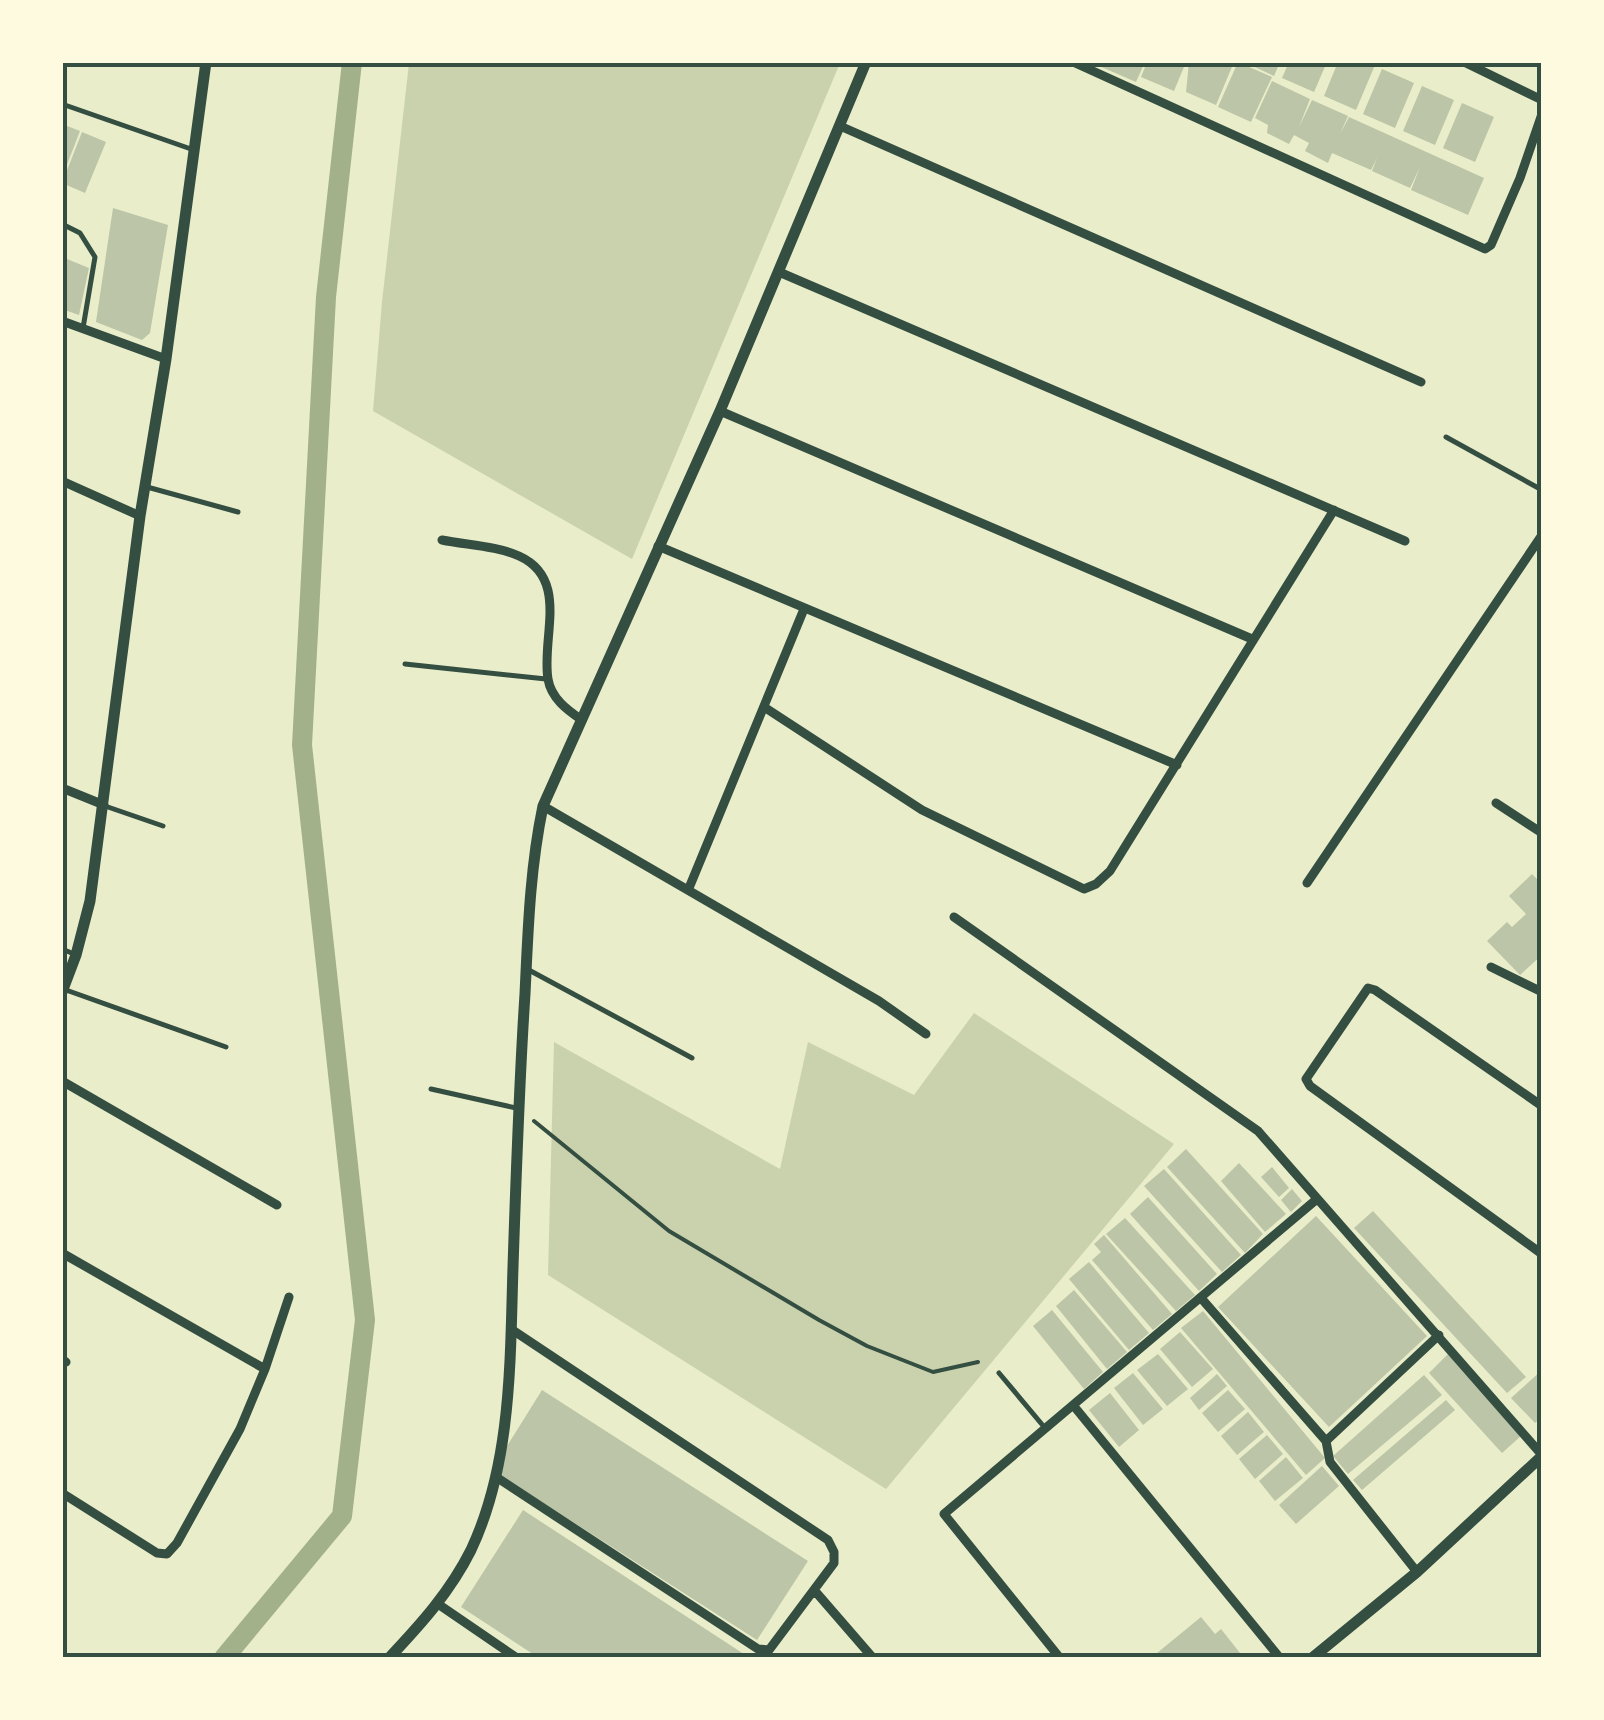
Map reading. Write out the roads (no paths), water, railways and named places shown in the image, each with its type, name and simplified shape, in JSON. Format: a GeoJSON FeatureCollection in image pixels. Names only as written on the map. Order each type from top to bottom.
{"type":"FeatureCollection","features":[{"type":"Feature","properties":{"kind":"street"},"geometry":{"type":"LineString","coordinates":[[63,990],[90,901],[144,486],[166,359],[206,62]]}},
{"type":"Feature","properties":{"kind":"street"},"geometry":{"type":"LineString","coordinates":[[389,1658],[450,1590],[473,1546],[496,1477],[511,1328],[532,859],[543,806],[720,411],[866,62]]}},
{"type":"Feature","properties":{"kind":"street"},"geometry":{"type":"LineString","coordinates":[[1074,62],[1485,249],[1491,245],[1520,178],[1542,114]]}},
{"type":"Feature","properties":{"kind":"street"},"geometry":{"type":"LineString","coordinates":[[1464,62],[1542,100]]}},
{"type":"Feature","properties":{"kind":"street"},"geometry":{"type":"LineString","coordinates":[[840,126],[1421,382]]}},
{"type":"Feature","properties":{"kind":"street"},"geometry":{"type":"LineString","coordinates":[[778,272],[1406,541]]}},
{"type":"Feature","properties":{"kind":"street"},"geometry":{"type":"LineString","coordinates":[[62,320],[166,359]]}},
{"type":"Feature","properties":{"kind":"street"},"geometry":{"type":"LineString","coordinates":[[720,411],[1252,639]]}},
{"type":"Feature","properties":{"kind":"street"},"geometry":{"type":"LineString","coordinates":[[62,481],[140,516]]}},
{"type":"Feature","properties":{"kind":"street"},"geometry":{"type":"LineString","coordinates":[[764,707],[922,810],[1084,889],[1110,871],[1334,510]]}},
{"type":"Feature","properties":{"kind":"street"},"geometry":{"type":"LineString","coordinates":[[1307,883],[1542,535]]}},
{"type":"Feature","properties":{"kind":"street"},"geometry":{"type":"LineString","coordinates":[[442,540],[518,555],[538,572],[552,612],[548,680],[555,697],[582,720]]}},
{"type":"Feature","properties":{"kind":"street"},"geometry":{"type":"LineString","coordinates":[[658,546],[1177,765]]}},
{"type":"Feature","properties":{"kind":"street"},"geometry":{"type":"LineString","coordinates":[[689,888],[804,610]]}},
{"type":"Feature","properties":{"kind":"street"},"geometry":{"type":"LineString","coordinates":[[62,788],[104,806]]}},
{"type":"Feature","properties":{"kind":"street"},"geometry":{"type":"LineString","coordinates":[[1496,803],[1542,833]]}},
{"type":"Feature","properties":{"kind":"street"},"geometry":{"type":"LineString","coordinates":[[543,806],[879,1001],[926,1034]]}},
{"type":"Feature","properties":{"kind":"street"},"geometry":{"type":"LineString","coordinates":[[954,917],[1258,1132],[1542,1455],[1417,1572],[1312,1658]]}},
{"type":"Feature","properties":{"kind":"street"},"geometry":{"type":"LineString","coordinates":[[1492,967],[1542,992]]}},
{"type":"Feature","properties":{"kind":"street"},"geometry":{"type":"LineString","coordinates":[[1542,1106],[1368,988],[1306,1079],[1310,1086],[1542,1254]]}},
{"type":"Feature","properties":{"kind":"street"},"geometry":{"type":"LineString","coordinates":[[62,1081],[277,1205]]}},
{"type":"Feature","properties":{"kind":"street"},"geometry":{"type":"LineString","coordinates":[[1060,1658],[944,1514],[1317,1199]]}},
{"type":"Feature","properties":{"kind":"street"},"geometry":{"type":"LineString","coordinates":[[62,1254],[265,1369]]}},
{"type":"Feature","properties":{"kind":"street"},"geometry":{"type":"LineString","coordinates":[[62,1493],[157,1553],[167,1554],[240,1429],[288,1298]]}},
{"type":"Feature","properties":{"kind":"street"},"geometry":{"type":"LineString","coordinates":[[1202,1298],[1326,1440],[1330,1462],[1417,1572]]}},
{"type":"Feature","properties":{"kind":"street"},"geometry":{"type":"LineString","coordinates":[[496,1477],[758,1649],[769,1650],[834,1562],[828,1540],[511,1328]]}},
{"type":"Feature","properties":{"kind":"street"},"geometry":{"type":"LineString","coordinates":[[1326,1440],[1439,1335]]}},
{"type":"Feature","properties":{"kind":"street"},"geometry":{"type":"LineString","coordinates":[[1072,1405],[1280,1658]]}},
{"type":"Feature","properties":{"kind":"street"},"geometry":{"type":"LineString","coordinates":[[815,1592],[873,1658]]}},
{"type":"Feature","properties":{"kind":"street"},"geometry":{"type":"LineString","coordinates":[[438,1604],[517,1658]]}},
{"type":"Feature","properties":{"kind":"lane"},"geometry":{"type":"LineString","coordinates":[[62,104],[194,150]]}},
{"type":"Feature","properties":{"kind":"lane"},"geometry":{"type":"LineString","coordinates":[[62,224],[80,233],[96,257],[83,328]]}},
{"type":"Feature","properties":{"kind":"lane"},"geometry":{"type":"LineString","coordinates":[[1446,437],[1542,490]]}},
{"type":"Feature","properties":{"kind":"lane"},"geometry":{"type":"LineString","coordinates":[[144,486],[238,512]]}},
{"type":"Feature","properties":{"kind":"lane"},"geometry":{"type":"LineString","coordinates":[[405,664],[548,680]]}},
{"type":"Feature","properties":{"kind":"lane"},"geometry":{"type":"LineString","coordinates":[[104,806],[163,826]]}},
{"type":"Feature","properties":{"kind":"lane"},"geometry":{"type":"LineString","coordinates":[[62,949],[76,955]]}},
{"type":"Feature","properties":{"kind":"lane"},"geometry":{"type":"LineString","coordinates":[[526,968],[692,1058]]}},
{"type":"Feature","properties":{"kind":"lane"},"geometry":{"type":"LineString","coordinates":[[63,990],[226,1048]]}},
{"type":"Feature","properties":{"kind":"lane"},"geometry":{"type":"LineString","coordinates":[[431,1088],[518,1108]]}},
{"type":"Feature","properties":{"kind":"lane"},"geometry":{"type":"LineString","coordinates":[[999,1373],[1045,1428]]}},
{"type":"Feature","properties":{"kind":"waterway"},"geometry":{"type":"LineString","coordinates":[[224,1658],[342,1516],[365,1320],[302,745],[326,297],[352,62]]}}]}
